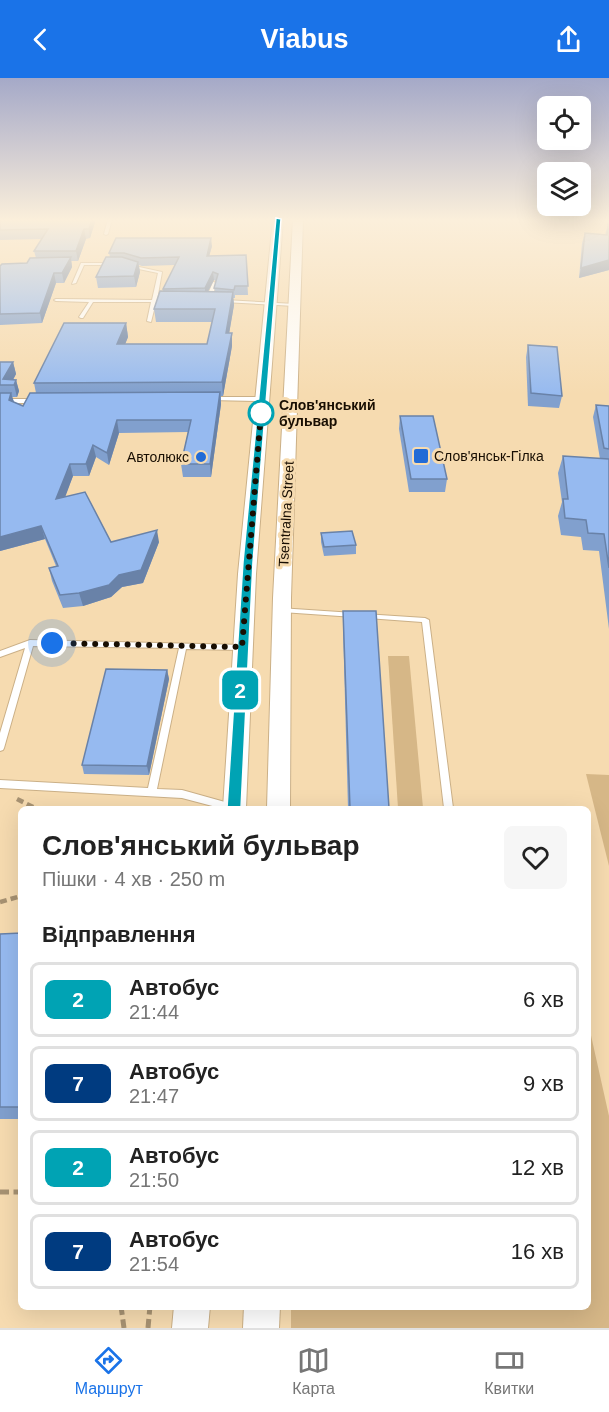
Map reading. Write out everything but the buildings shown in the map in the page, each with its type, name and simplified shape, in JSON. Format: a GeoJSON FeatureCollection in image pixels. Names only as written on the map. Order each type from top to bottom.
{"type":"FeatureCollection","features":[{"type":"Feature","properties":{"kind":"street"},"geometry":{"type":"LineString","coordinates":[[233,806],[242,647],[272,277]]}},
{"type":"Feature","properties":{"kind":"street","name":"Tsentralna Street"},"geometry":{"type":"LineString","coordinates":[[278,806],[282,610],[296,277]]}},
{"type":"Feature","properties":{"kind":"street"},"geometry":{"type":"LineString","coordinates":[[190,1328],[192,1310]]}},
{"type":"Feature","properties":{"kind":"street"},"geometry":{"type":"LineString","coordinates":[[261,1328],[262,1310]]}},
{"type":"Feature","properties":{"kind":"lane"},"geometry":{"type":"LineString","coordinates":[[74,283],[76,277]]}},
{"type":"Feature","properties":{"kind":"lane"},"geometry":{"type":"LineString","coordinates":[[149,321],[159,277]]}},
{"type":"Feature","properties":{"kind":"lane"},"geometry":{"type":"LineString","coordinates":[[209,300],[215,283]]}},
{"type":"Feature","properties":{"kind":"lane"},"geometry":{"type":"LineString","coordinates":[[56,300],[176,301]]}},
{"type":"Feature","properties":{"kind":"lane"},"geometry":{"type":"LineString","coordinates":[[81,317],[92,300]]}},
{"type":"Feature","properties":{"kind":"lane"},"geometry":{"type":"LineString","coordinates":[[198,301],[270,302],[295,305]]}},
{"type":"Feature","properties":{"kind":"lane"},"geometry":{"type":"LineString","coordinates":[[202,399],[262,399]]}},
{"type":"Feature","properties":{"kind":"lane"},"geometry":{"type":"LineString","coordinates":[[0,401],[48,400]]}},
{"type":"Feature","properties":{"kind":"lane"},"geometry":{"type":"LineString","coordinates":[[282,610],[425,620],[449,806]]}},
{"type":"Feature","properties":{"kind":"lane"},"geometry":{"type":"LineString","coordinates":[[0,654],[30,643],[242,647]]}},
{"type":"Feature","properties":{"kind":"lane"},"geometry":{"type":"LineString","coordinates":[[0,748],[30,643]]}},
{"type":"Feature","properties":{"kind":"lane"},"geometry":{"type":"LineString","coordinates":[[152,792],[183,645]]}},
{"type":"Feature","properties":{"kind":"lane"},"geometry":{"type":"LineString","coordinates":[[0,784],[182,794],[226,806]]}},
{"type":"Feature","properties":{"kind":"path"},"geometry":{"type":"LineString","coordinates":[[0,902],[18,897]]}},
{"type":"Feature","properties":{"kind":"path"},"geometry":{"type":"LineString","coordinates":[[0,1192],[18,1192]]}},
{"type":"Feature","properties":{"kind":"path"},"geometry":{"type":"LineString","coordinates":[[122,1310],[124,1328]]}},
{"type":"Feature","properties":{"kind":"path"},"geometry":{"type":"LineString","coordinates":[[148,1328],[150,1310]]}},
{"type":"Feature","properties":{"kind":"shaded area"},"geometry":{"type":"Polygon","coordinates":[[[388,656],[409,656],[423,806],[398,806],[388,656]]]}},
{"type":"Feature","properties":{"kind":"shaded area"},"geometry":{"type":"Polygon","coordinates":[[[586,774],[609,775],[609,866],[586,774]]]}},
{"type":"Feature","properties":{"kind":"shaded area"},"geometry":{"type":"Polygon","coordinates":[[[591,1035],[609,1116],[609,1328],[291,1328],[291,1310],[591,1310],[591,1035]]]}},
{"type":"Feature","properties":{"kind":"bus line","name":"2"},"geometry":{"type":"LineString","coordinates":[[234,806],[248,562],[272,277]]}},
{"type":"Feature","properties":{"kind":"place","name":"Слов'янський бульвар"},"geometry":{"type":"Point","coordinates":[261,413]}},
{"type":"Feature","properties":{"kind":"place","name":"Слов'янськ-Гілка"},"geometry":{"type":"Point","coordinates":[421,456]}},
{"type":"Feature","properties":{"kind":"place","name":"Автолюкс"},"geometry":{"type":"Point","coordinates":[201,457]}},
{"type":"Feature","properties":{"kind":"route"},"geometry":{"type":"LineString","coordinates":[[52,643],[242,647],[261,413]]}}]}
